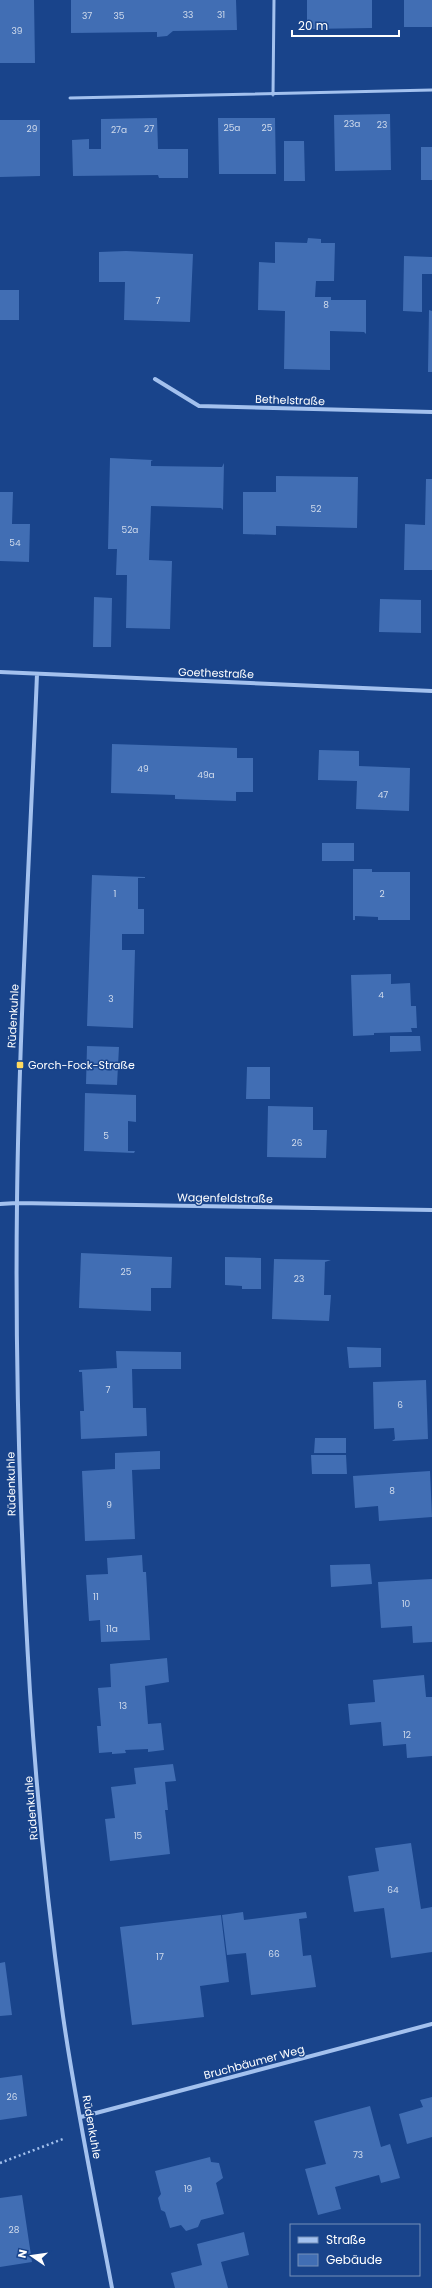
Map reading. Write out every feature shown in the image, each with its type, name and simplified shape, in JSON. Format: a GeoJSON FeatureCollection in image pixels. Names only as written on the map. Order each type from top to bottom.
{"type":"FeatureCollection","features":[{"type":"Feature","properties":{"kind":"street","name":"Bethelstraße"},"geometry":{"type":"LineString","coordinates":[[155,379],[199,406],[432,412]]}},
{"type":"Feature","properties":{"kind":"street","name":"Goethestraße"},"geometry":{"type":"LineString","coordinates":[[0,672],[432,691]]}},
{"type":"Feature","properties":{"kind":"street","name":"Rüdenkuhle"},"geometry":{"type":"LineString","coordinates":[[38,674],[20,1057],[17,1203],[17,1354],[21,1519],[30,1695],[51,1919],[63,2017],[81,2117],[82,2132],[112,2288]]}},
{"type":"Feature","properties":{"kind":"street"},"geometry":{"type":"LineString","coordinates":[[0,1204],[17,1203]]}},
{"type":"Feature","properties":{"kind":"street","name":"Wagenfeldstraße"},"geometry":{"type":"LineString","coordinates":[[17,1203],[432,1210]]}},
{"type":"Feature","properties":{"kind":"street","name":"Bruchbäumer Weg"},"geometry":{"type":"LineString","coordinates":[[81,2117],[432,2024]]}},
{"type":"Feature","properties":{"kind":"lane"},"geometry":{"type":"LineString","coordinates":[[273,95],[274,0]]}},
{"type":"Feature","properties":{"kind":"lane"},"geometry":{"type":"LineString","coordinates":[[70,98],[273,95],[432,90]]}},
{"type":"Feature","properties":{"kind":"path"},"geometry":{"type":"LineString","coordinates":[[0,2162],[82,2132]]}},
{"type":"Feature","properties":{"kind":"building"},"geometry":{"type":"Polygon","coordinates":[[[0,0],[34,0],[35,63],[0,63],[0,0]]]}},
{"type":"Feature","properties":{"kind":"building"},"geometry":{"type":"Polygon","coordinates":[[[71,0],[236,0],[237,30],[173,31],[167,36],[157,37],[157,32],[71,33],[71,0]]]}},
{"type":"Feature","properties":{"kind":"building"},"geometry":{"type":"Polygon","coordinates":[[[307,0],[372,0],[372,28],[307,29],[307,0]]]}},
{"type":"Feature","properties":{"kind":"building"},"geometry":{"type":"Polygon","coordinates":[[[404,0],[432,0],[432,27],[404,27],[404,0]]]}},
{"type":"Feature","properties":{"kind":"building"},"geometry":{"type":"Polygon","coordinates":[[[390,114],[391,170],[335,171],[334,115],[390,114]]]}},
{"type":"Feature","properties":{"kind":"building"},"geometry":{"type":"Polygon","coordinates":[[[157,118],[158,149],[188,149],[188,178],[159,178],[158,175],[73,176],[72,140],[89,139],[89,149],[101,149],[101,119],[157,118]]]}},
{"type":"Feature","properties":{"kind":"building"},"geometry":{"type":"Polygon","coordinates":[[[218,118],[275,118],[276,174],[219,174],[218,118]]]}},
{"type":"Feature","properties":{"kind":"building"},"geometry":{"type":"Polygon","coordinates":[[[0,120],[40,120],[40,176],[0,177],[0,120]]]}},
{"type":"Feature","properties":{"kind":"building"},"geometry":{"type":"Polygon","coordinates":[[[284,141],[304,141],[305,181],[284,181],[284,141]]]}},
{"type":"Feature","properties":{"kind":"building"},"geometry":{"type":"Polygon","coordinates":[[[421,147],[432,147],[432,180],[421,180],[421,147]]]}},
{"type":"Feature","properties":{"kind":"building"},"geometry":{"type":"Polygon","coordinates":[[[308,238],[321,239],[321,243],[335,243],[334,281],[316,281],[315,297],[331,297],[331,300],[366,300],[366,334],[364,332],[330,331],[330,370],[284,369],[285,311],[258,310],[259,262],[275,263],[275,242],[307,243],[308,238]]]}},
{"type":"Feature","properties":{"kind":"building"},"geometry":{"type":"Polygon","coordinates":[[[126,251],[193,254],[190,322],[124,320],[125,282],[99,282],[99,252],[126,251]]]}},
{"type":"Feature","properties":{"kind":"building"},"geometry":{"type":"Polygon","coordinates":[[[404,256],[432,257],[432,274],[422,274],[422,312],[403,311],[404,256]]]}},
{"type":"Feature","properties":{"kind":"building"},"geometry":{"type":"Polygon","coordinates":[[[0,290],[19,290],[19,320],[0,320],[0,290]]]}},
{"type":"Feature","properties":{"kind":"building"},"geometry":{"type":"Polygon","coordinates":[[[429,310],[432,311],[432,372],[428,372],[429,310]]]}},
{"type":"Feature","properties":{"kind":"building"},"geometry":{"type":"Polygon","coordinates":[[[110,458],[153,460],[151,461],[151,466],[222,467],[224,463],[223,510],[221,508],[151,506],[149,560],[172,561],[170,629],[126,628],[127,575],[116,575],[117,549],[108,549],[110,458]]]}},
{"type":"Feature","properties":{"kind":"building"},"geometry":{"type":"Polygon","coordinates":[[[276,476],[358,477],[357,528],[276,526],[276,535],[243,534],[243,492],[276,492],[276,476]]]}},
{"type":"Feature","properties":{"kind":"building"},"geometry":{"type":"Polygon","coordinates":[[[426,479],[432,479],[432,570],[404,570],[405,524],[425,525],[426,479]]]}},
{"type":"Feature","properties":{"kind":"building"},"geometry":{"type":"Polygon","coordinates":[[[0,492],[13,492],[12,524],[30,524],[29,562],[0,561],[0,492]]]}},
{"type":"Feature","properties":{"kind":"building"},"geometry":{"type":"Polygon","coordinates":[[[94,597],[112,598],[111,647],[93,647],[94,597]]]}},
{"type":"Feature","properties":{"kind":"building"},"geometry":{"type":"Polygon","coordinates":[[[380,599],[421,600],[421,633],[379,632],[380,599]]]}},
{"type":"Feature","properties":{"kind":"building"},"geometry":{"type":"Polygon","coordinates":[[[112,744],[237,748],[237,758],[253,758],[253,792],[236,792],[236,801],[175,799],[175,795],[111,793],[112,744]]]}},
{"type":"Feature","properties":{"kind":"building"},"geometry":{"type":"Polygon","coordinates":[[[319,750],[359,751],[359,766],[410,768],[409,811],[356,809],[357,781],[318,780],[319,750]]]}},
{"type":"Feature","properties":{"kind":"building"},"geometry":{"type":"Polygon","coordinates":[[[322,843],[354,843],[354,861],[322,861],[322,843]]]}},
{"type":"Feature","properties":{"kind":"building"},"geometry":{"type":"Polygon","coordinates":[[[353,869],[372,869],[372,872],[410,872],[410,920],[378,920],[378,917],[355,916],[355,920],[353,920],[353,869]]]}},
{"type":"Feature","properties":{"kind":"building"},"geometry":{"type":"Polygon","coordinates":[[[92,875],[145,877],[138,878],[138,909],[144,909],[144,934],[122,934],[122,950],[135,950],[133,1028],[87,1026],[92,875]]]}},
{"type":"Feature","properties":{"kind":"building"},"geometry":{"type":"Polygon","coordinates":[[[391,974],[391,984],[410,983],[411,1006],[416,1006],[417,1028],[411,1028],[412,1032],[374,1033],[374,1035],[353,1036],[351,975],[391,974]]]}},
{"type":"Feature","properties":{"kind":"building"},"geometry":{"type":"Polygon","coordinates":[[[390,1036],[420,1036],[421,1051],[390,1052],[390,1036]]]}},
{"type":"Feature","properties":{"kind":"building"},"geometry":{"type":"Polygon","coordinates":[[[87,1046],[119,1047],[117,1085],[86,1084],[87,1046]]]}},
{"type":"Feature","properties":{"kind":"building"},"geometry":{"type":"Polygon","coordinates":[[[247,1067],[270,1067],[270,1099],[246,1099],[247,1067]]]}},
{"type":"Feature","properties":{"kind":"building"},"geometry":{"type":"Polygon","coordinates":[[[85,1093],[136,1095],[136,1122],[128,1121],[128,1151],[135,1151],[134,1153],[84,1151],[85,1093]]]}},
{"type":"Feature","properties":{"kind":"building"},"geometry":{"type":"Polygon","coordinates":[[[268,1106],[313,1107],[313,1130],[327,1130],[326,1158],[267,1157],[268,1106]]]}},
{"type":"Feature","properties":{"kind":"building"},"geometry":{"type":"Polygon","coordinates":[[[81,1253],[172,1257],[171,1288],[151,1288],[151,1311],[79,1308],[81,1253]]]}},
{"type":"Feature","properties":{"kind":"building"},"geometry":{"type":"Polygon","coordinates":[[[225,1257],[261,1258],[261,1289],[242,1289],[242,1286],[225,1285],[225,1257]]]}},
{"type":"Feature","properties":{"kind":"building"},"geometry":{"type":"Polygon","coordinates":[[[274,1259],[331,1260],[325,1262],[324,1295],[331,1295],[329,1321],[272,1319],[274,1259]]]}},
{"type":"Feature","properties":{"kind":"building"},"geometry":{"type":"Polygon","coordinates":[[[347,1347],[381,1348],[381,1367],[349,1368],[347,1347]]]}},
{"type":"Feature","properties":{"kind":"building"},"geometry":{"type":"Polygon","coordinates":[[[116,1351],[181,1352],[181,1369],[132,1369],[133,1408],[146,1408],[147,1436],[81,1439],[80,1411],[84,1411],[82,1372],[79,1372],[79,1370],[117,1368],[116,1351]]]}},
{"type":"Feature","properties":{"kind":"building"},"geometry":{"type":"Polygon","coordinates":[[[426,1380],[428,1439],[392,1441],[395,1439],[394,1428],[374,1429],[373,1382],[426,1380]]]}},
{"type":"Feature","properties":{"kind":"building"},"geometry":{"type":"Polygon","coordinates":[[[315,1438],[346,1438],[346,1453],[314,1453],[315,1438]]]}},
{"type":"Feature","properties":{"kind":"building"},"geometry":{"type":"Polygon","coordinates":[[[160,1451],[160,1469],[132,1470],[135,1539],[85,1541],[82,1471],[115,1469],[115,1453],[160,1451]]]}},
{"type":"Feature","properties":{"kind":"building"},"geometry":{"type":"Polygon","coordinates":[[[311,1455],[346,1455],[347,1474],[312,1474],[311,1455]]]}},
{"type":"Feature","properties":{"kind":"building"},"geometry":{"type":"Polygon","coordinates":[[[430,1471],[432,1517],[379,1521],[378,1506],[355,1508],[353,1476],[430,1471]]]}},
{"type":"Feature","properties":{"kind":"building"},"geometry":{"type":"Polygon","coordinates":[[[142,1555],[143,1572],[146,1572],[150,1640],[101,1642],[100,1620],[89,1621],[86,1575],[108,1574],[107,1558],[142,1555]]]}},
{"type":"Feature","properties":{"kind":"building"},"geometry":{"type":"Polygon","coordinates":[[[370,1564],[372,1584],[331,1587],[330,1565],[370,1564]]]}},
{"type":"Feature","properties":{"kind":"building"},"geometry":{"type":"Polygon","coordinates":[[[432,1579],[432,1642],[413,1643],[412,1626],[381,1628],[378,1582],[432,1579]]]}},
{"type":"Feature","properties":{"kind":"building"},"geometry":{"type":"Polygon","coordinates":[[[167,1658],[169,1682],[145,1686],[148,1724],[161,1723],[164,1750],[148,1752],[148,1749],[125,1750],[126,1753],[99,1753],[97,1726],[101,1726],[98,1688],[111,1687],[110,1664],[167,1658]]]}},
{"type":"Feature","properties":{"kind":"building"},"geometry":{"type":"Polygon","coordinates":[[[424,1675],[426,1697],[432,1697],[432,1756],[407,1758],[406,1744],[383,1746],[381,1722],[350,1725],[348,1704],[375,1702],[373,1680],[424,1675]]]}},
{"type":"Feature","properties":{"kind":"building"},"geometry":{"type":"Polygon","coordinates":[[[173,1764],[176,1781],[165,1782],[168,1810],[165,1810],[170,1854],[110,1861],[105,1819],[115,1818],[111,1787],[136,1784],[134,1768],[173,1764]]]}},
{"type":"Feature","properties":{"kind":"building"},"geometry":{"type":"Polygon","coordinates":[[[411,1843],[421,1909],[432,1907],[432,1952],[391,1958],[384,1908],[354,1912],[348,1876],[379,1871],[375,1848],[411,1843]]]}},
{"type":"Feature","properties":{"kind":"building"},"geometry":{"type":"Polygon","coordinates":[[[243,1912],[244,1920],[306,1912],[307,1918],[299,1919],[303,1956],[311,1955],[316,1987],[251,1995],[246,1953],[227,1955],[222,1915],[243,1912]]]}},
{"type":"Feature","properties":{"kind":"building"},"geometry":{"type":"Polygon","coordinates":[[[221,1915],[229,1982],[200,1986],[204,2017],[132,2025],[120,1927],[221,1915]]]}},
{"type":"Feature","properties":{"kind":"building"},"geometry":{"type":"Polygon","coordinates":[[[5,1962],[12,2015],[0,2016],[0,1963],[5,1962]]]}},
{"type":"Feature","properties":{"kind":"building"},"geometry":{"type":"Polygon","coordinates":[[[22,2075],[27,2116],[0,2120],[0,2078],[22,2075]]]}},
{"type":"Feature","properties":{"kind":"building"},"geometry":{"type":"Polygon","coordinates":[[[432,2097],[432,2137],[407,2144],[399,2114],[423,2107],[420,2100],[432,2097]]]}},
{"type":"Feature","properties":{"kind":"building"},"geometry":{"type":"Polygon","coordinates":[[[370,2106],[381,2147],[390,2144],[400,2178],[381,2183],[379,2175],[335,2187],[341,2209],[318,2215],[305,2169],[326,2164],[314,2121],[370,2106]]]}},
{"type":"Feature","properties":{"kind":"building"},"geometry":{"type":"Polygon","coordinates":[[[210,2157],[211,2162],[219,2163],[223,2178],[216,2183],[224,2214],[201,2220],[198,2227],[186,2231],[181,2225],[170,2228],[165,2212],[161,2210],[158,2198],[161,2194],[155,2171],[210,2157]]]}},
{"type":"Feature","properties":{"kind":"building"},"geometry":{"type":"Polygon","coordinates":[[[22,2195],[32,2262],[0,2267],[0,2198],[22,2195]]]}},
{"type":"Feature","properties":{"kind":"building"},"geometry":{"type":"Polygon","coordinates":[[[244,2232],[249,2255],[221,2262],[228,2288],[175,2288],[171,2273],[202,2265],[197,2244],[244,2232]]]}},
{"type":"Feature","properties":{"kind":"place","name":"Gorch-Fock-Straße"},"geometry":{"type":"Point","coordinates":[20,1065]}}]}
